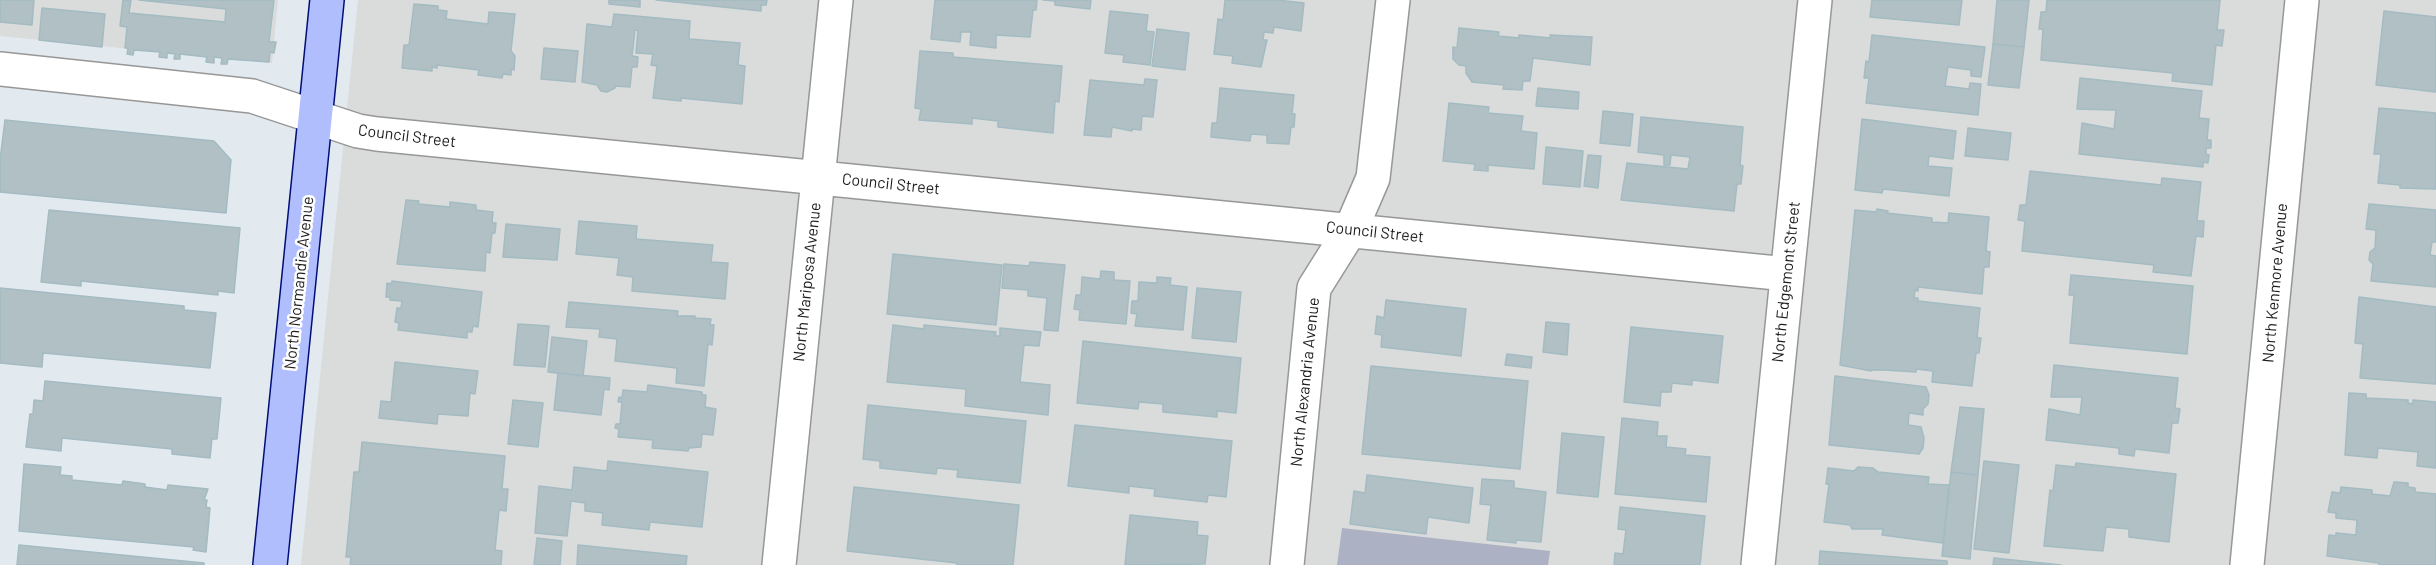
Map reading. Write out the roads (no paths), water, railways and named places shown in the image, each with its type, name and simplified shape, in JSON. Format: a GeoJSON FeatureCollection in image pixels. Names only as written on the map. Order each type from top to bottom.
{"type":"FeatureCollection","features":[{"type":"Feature","properties":{"kind":"main road","name":"North Normandie Avenue"},"geometry":{"type":"LineString","coordinates":[[270,565],[327,0]]}},
{"type":"Feature","properties":{"kind":"street","name":"North Mariposa Avenue"},"geometry":{"type":"LineString","coordinates":[[779,565],[836,0]]}},
{"type":"Feature","properties":{"kind":"street","name":"North Alexandria Avenue"},"geometry":{"type":"LineString","coordinates":[[1287,565],[1314,288],[1351,229],[1373,178],[1393,0]]}},
{"type":"Feature","properties":{"kind":"street","name":"North Edgemont Street"},"geometry":{"type":"LineString","coordinates":[[1758,565],[1815,0]]}},
{"type":"Feature","properties":{"kind":"street","name":"North Kenmore Avenue"},"geometry":{"type":"LineString","coordinates":[[2247,565],[2302,0]]}},
{"type":"Feature","properties":{"kind":"street","name":"Council Street"},"geometry":{"type":"LineString","coordinates":[[0,69],[252,96],[358,131],[377,134],[1787,274]]}}]}
